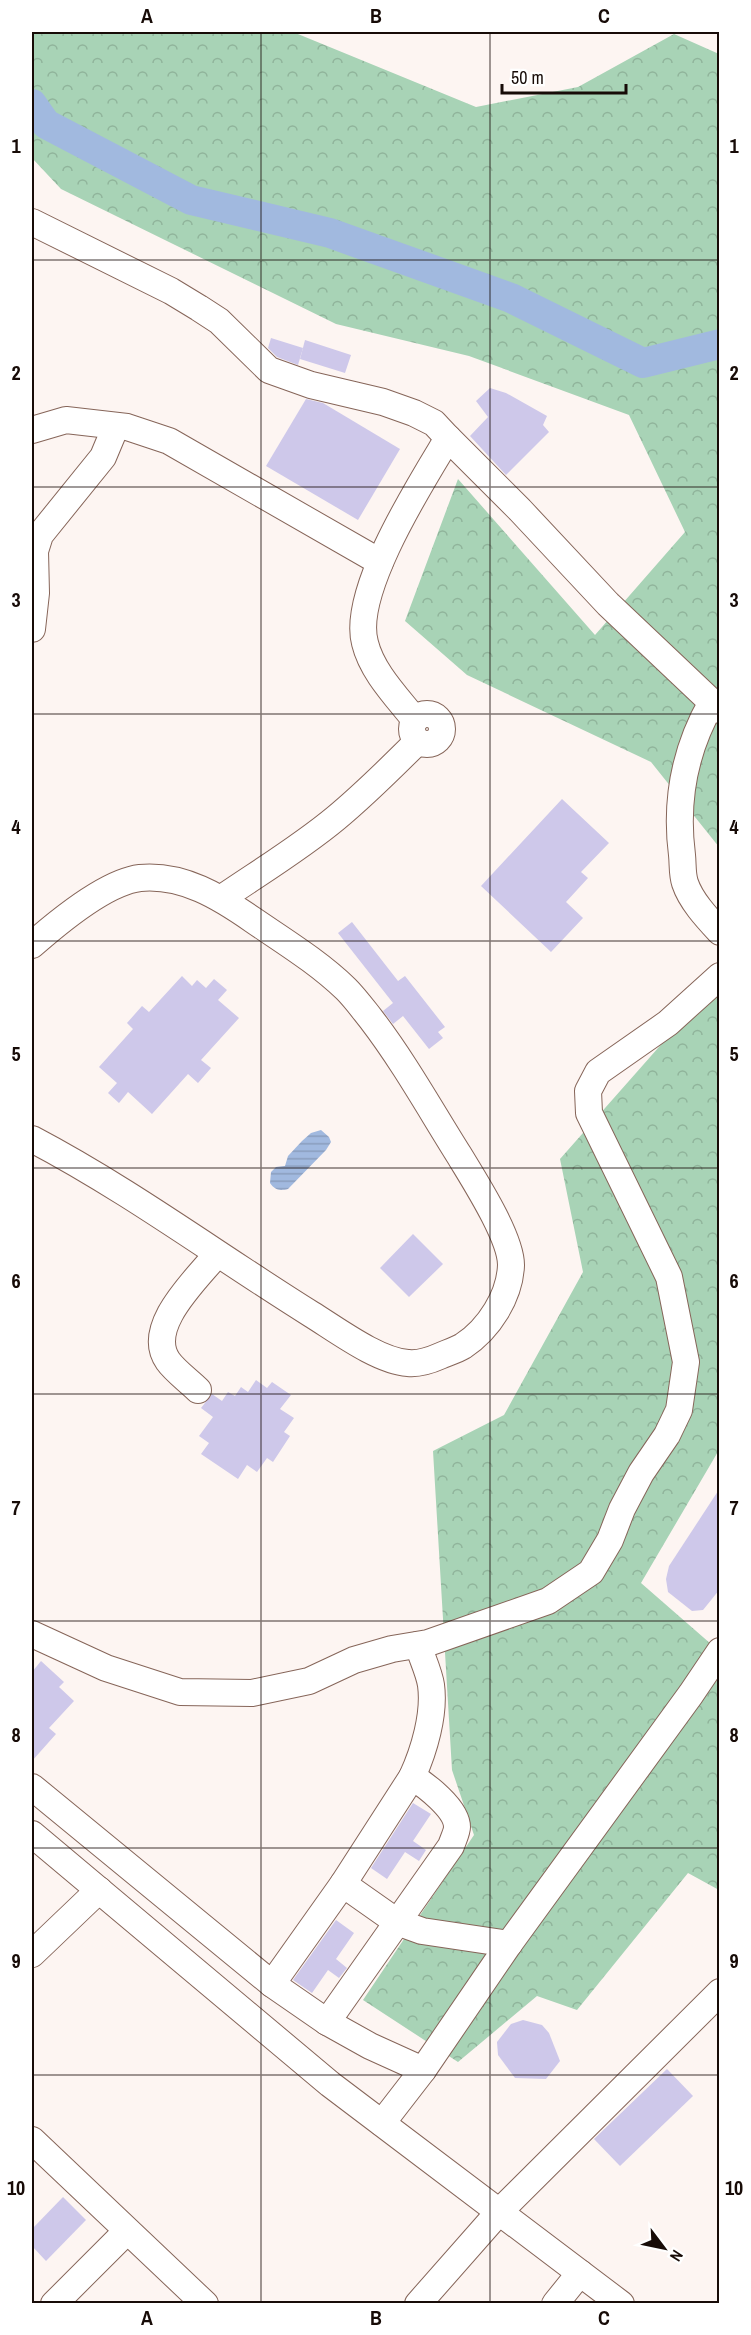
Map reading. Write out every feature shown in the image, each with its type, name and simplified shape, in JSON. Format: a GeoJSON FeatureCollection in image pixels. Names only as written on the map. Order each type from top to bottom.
{"type":"FeatureCollection","features":[{"type":"Feature","properties":{"kind":"street"},"geometry":{"type":"LineString","coordinates":[[32,222],[171,291],[199,308],[219,321],[269,370],[311,385],[382,402],[434,423],[608,603],[716,706],[690,749],[681,793],[680,841],[685,883],[703,914],[720,932]]}},
{"type":"Feature","properties":{"kind":"street"},"geometry":{"type":"LineString","coordinates":[[32,430],[66,420],[126,427],[169,441],[380,562]]}},
{"type":"Feature","properties":{"kind":"street"},"geometry":{"type":"LineString","coordinates":[[32,629],[36,593],[35,551],[40,535],[103,457],[116,426]]}},
{"type":"Feature","properties":{"kind":"street"},"geometry":{"type":"LineString","coordinates":[[222,898],[301,845],[364,795],[416,731],[370,660],[364,641],[364,621],[367,602],[380,562],[417,490],[448,438]]}},
{"type":"Feature","properties":{"kind":"street"},"geometry":{"type":"LineString","coordinates":[[32,945],[52,927],[105,890],[139,878],[170,880],[203,888],[222,898],[315,962],[356,1000],[390,1045],[467,1168],[501,1229],[511,1263],[498,1308],[480,1332],[462,1347],[432,1359],[409,1363],[375,1353],[78,1164],[32,1139]]}},
{"type":"Feature","properties":{"kind":"street"},"geometry":{"type":"LineString","coordinates":[[32,1634],[106,1668],[180,1692],[252,1693],[309,1681],[354,1660],[392,1648],[428,1644],[548,1601],[591,1572],[610,1540],[622,1509],[641,1473],[667,1435],[679,1410],[686,1362],[669,1277],[589,1113],[588,1090],[598,1072],[668,1023],[720,976]]}},
{"type":"Feature","properties":{"kind":"street"},"geometry":{"type":"LineString","coordinates":[[198,1390],[167,1360],[160,1341],[167,1317],[217,1254]]}},
{"type":"Feature","properties":{"kind":"street"},"geometry":{"type":"LineString","coordinates":[[272,1984],[342,1884],[412,1777],[429,1733],[431,1686],[418,1645]]}},
{"type":"Feature","properties":{"kind":"street"},"geometry":{"type":"LineString","coordinates":[[382,2123],[423,2070],[509,1944],[720,1651]]}},
{"type":"Feature","properties":{"kind":"street"},"geometry":{"type":"LineString","coordinates":[[327,2022],[451,1846],[457,1826],[451,1809],[427,1786],[412,1777]]}},
{"type":"Feature","properties":{"kind":"street"},"geometry":{"type":"LineString","coordinates":[[32,1787],[272,1984],[327,2022],[370,2046],[423,2070]]}},
{"type":"Feature","properties":{"kind":"street"},"geometry":{"type":"LineString","coordinates":[[32,1834],[330,2084],[621,2304]]}},
{"type":"Feature","properties":{"kind":"street"},"geometry":{"type":"LineString","coordinates":[[342,1884],[397,1922],[422,1931],[509,1944]]}},
{"type":"Feature","properties":{"kind":"street"},"geometry":{"type":"LineString","coordinates":[[32,1954],[99,1890]]}},
{"type":"Feature","properties":{"kind":"street"},"geometry":{"type":"LineString","coordinates":[[418,2304],[499,2212],[720,1992]]}},
{"type":"Feature","properties":{"kind":"street"},"geometry":{"type":"LineString","coordinates":[[32,2140],[205,2304]]}},
{"type":"Feature","properties":{"kind":"street"},"geometry":{"type":"LineString","coordinates":[[54,2304],[127,2231]]}},
{"type":"Feature","properties":{"kind":"street"},"geometry":{"type":"LineString","coordinates":[[555,2304],[580,2273]]}},
{"type":"Feature","properties":{"kind":"green space"},"geometry":{"type":"Polygon","coordinates":[[[32,32],[293,32],[476,107],[578,87],[674,34],[719,54],[719,847],[651,762],[467,675],[405,621],[458,479],[595,635],[685,532],[629,415],[469,356],[336,324],[61,189],[32,158],[32,32]]]}},
{"type":"Feature","properties":{"kind":"green space"},"geometry":{"type":"Polygon","coordinates":[[[719,979],[719,1450],[641,1583],[719,1651],[719,1890],[688,1873],[577,2010],[537,1996],[458,2062],[363,2000],[474,1835],[452,1770],[433,1451],[504,1415],[583,1272],[560,1159],[719,979]]]}},
{"type":"Feature","properties":{"kind":"water"},"geometry":{"type":"Polygon","coordinates":[[[321,1130],[331,1142],[326,1150],[288,1189],[276,1189],[270,1183],[271,1172],[276,1167],[285,1166],[288,1156],[302,1141],[311,1133],[321,1130]]]}},
{"type":"Feature","properties":{"kind":"building"},"geometry":{"type":"Polygon","coordinates":[[[271,338],[303,348],[298,365],[277,357],[268,348],[271,338]]]}},
{"type":"Feature","properties":{"kind":"building"},"geometry":{"type":"Polygon","coordinates":[[[305,340],[351,355],[345,373],[300,359],[305,340]]]}},
{"type":"Feature","properties":{"kind":"building"},"geometry":{"type":"Polygon","coordinates":[[[490,388],[506,393],[547,416],[543,425],[549,432],[506,475],[470,436],[488,417],[476,401],[490,388]]]}},
{"type":"Feature","properties":{"kind":"building"},"geometry":{"type":"Polygon","coordinates":[[[306,399],[323,403],[400,449],[358,520],[266,466],[306,399]]]}},
{"type":"Feature","properties":{"kind":"building"},"geometry":{"type":"Polygon","coordinates":[[[562,799],[609,843],[581,872],[588,878],[566,902],[583,918],[551,952],[481,886],[562,799]]]}},
{"type":"Feature","properties":{"kind":"building"},"geometry":{"type":"Polygon","coordinates":[[[352,922],[398,981],[405,976],[445,1027],[438,1032],[443,1038],[429,1049],[403,1016],[393,1024],[383,1011],[393,1003],[338,933],[352,922]]]}},
{"type":"Feature","properties":{"kind":"building"},"geometry":{"type":"Polygon","coordinates":[[[182,976],[192,986],[197,980],[206,988],[214,979],[227,990],[218,1000],[239,1018],[201,1060],[211,1068],[198,1083],[188,1074],[152,1114],[128,1092],[119,1103],[108,1093],[117,1083],[99,1067],[133,1029],[127,1023],[142,1006],[149,1012],[182,976]]]}},
{"type":"Feature","properties":{"kind":"building"},"geometry":{"type":"Polygon","coordinates":[[[413,1234],[443,1264],[409,1297],[380,1268],[413,1234]]]}},
{"type":"Feature","properties":{"kind":"building"},"geometry":{"type":"Polygon","coordinates":[[[256,1380],[267,1388],[272,1382],[291,1395],[280,1409],[294,1418],[284,1432],[290,1436],[273,1462],[267,1458],[257,1472],[247,1465],[238,1479],[201,1454],[209,1443],[199,1436],[213,1417],[201,1408],[212,1394],[222,1401],[228,1392],[235,1396],[241,1387],[248,1392],[256,1380]]]}},
{"type":"Feature","properties":{"kind":"building"},"geometry":{"type":"Polygon","coordinates":[[[720,1488],[720,1589],[703,1610],[692,1611],[668,1592],[666,1579],[669,1566],[720,1488]]]}},
{"type":"Feature","properties":{"kind":"building"},"geometry":{"type":"Polygon","coordinates":[[[41,1661],[64,1682],[59,1687],[74,1701],[49,1728],[56,1734],[32,1761],[32,1672],[41,1661]]]}},
{"type":"Feature","properties":{"kind":"building"},"geometry":{"type":"Polygon","coordinates":[[[413,1803],[431,1814],[413,1841],[426,1850],[419,1861],[405,1852],[387,1879],[371,1868],[413,1803]]]}},
{"type":"Feature","properties":{"kind":"building"},"geometry":{"type":"Polygon","coordinates":[[[336,1920],[354,1933],[336,1959],[347,1968],[339,1978],[328,1970],[312,1993],[293,1980],[336,1920]]]}},
{"type":"Feature","properties":{"kind":"building"},"geometry":{"type":"Polygon","coordinates":[[[523,2020],[542,2025],[549,2033],[560,2061],[546,2079],[515,2078],[498,2055],[497,2042],[511,2024],[523,2020]]]}},
{"type":"Feature","properties":{"kind":"building"},"geometry":{"type":"Polygon","coordinates":[[[667,2069],[693,2096],[620,2166],[594,2139],[667,2069]]]}},
{"type":"Feature","properties":{"kind":"building"},"geometry":{"type":"Polygon","coordinates":[[[63,2197],[86,2220],[46,2261],[32,2246],[32,2229],[63,2197]]]}},
{"type":"Feature","properties":{"kind":"waterway"},"geometry":{"type":"LineString","coordinates":[[32,104],[46,124],[191,200],[330,233],[511,298],[643,363],[720,344]]}}]}
